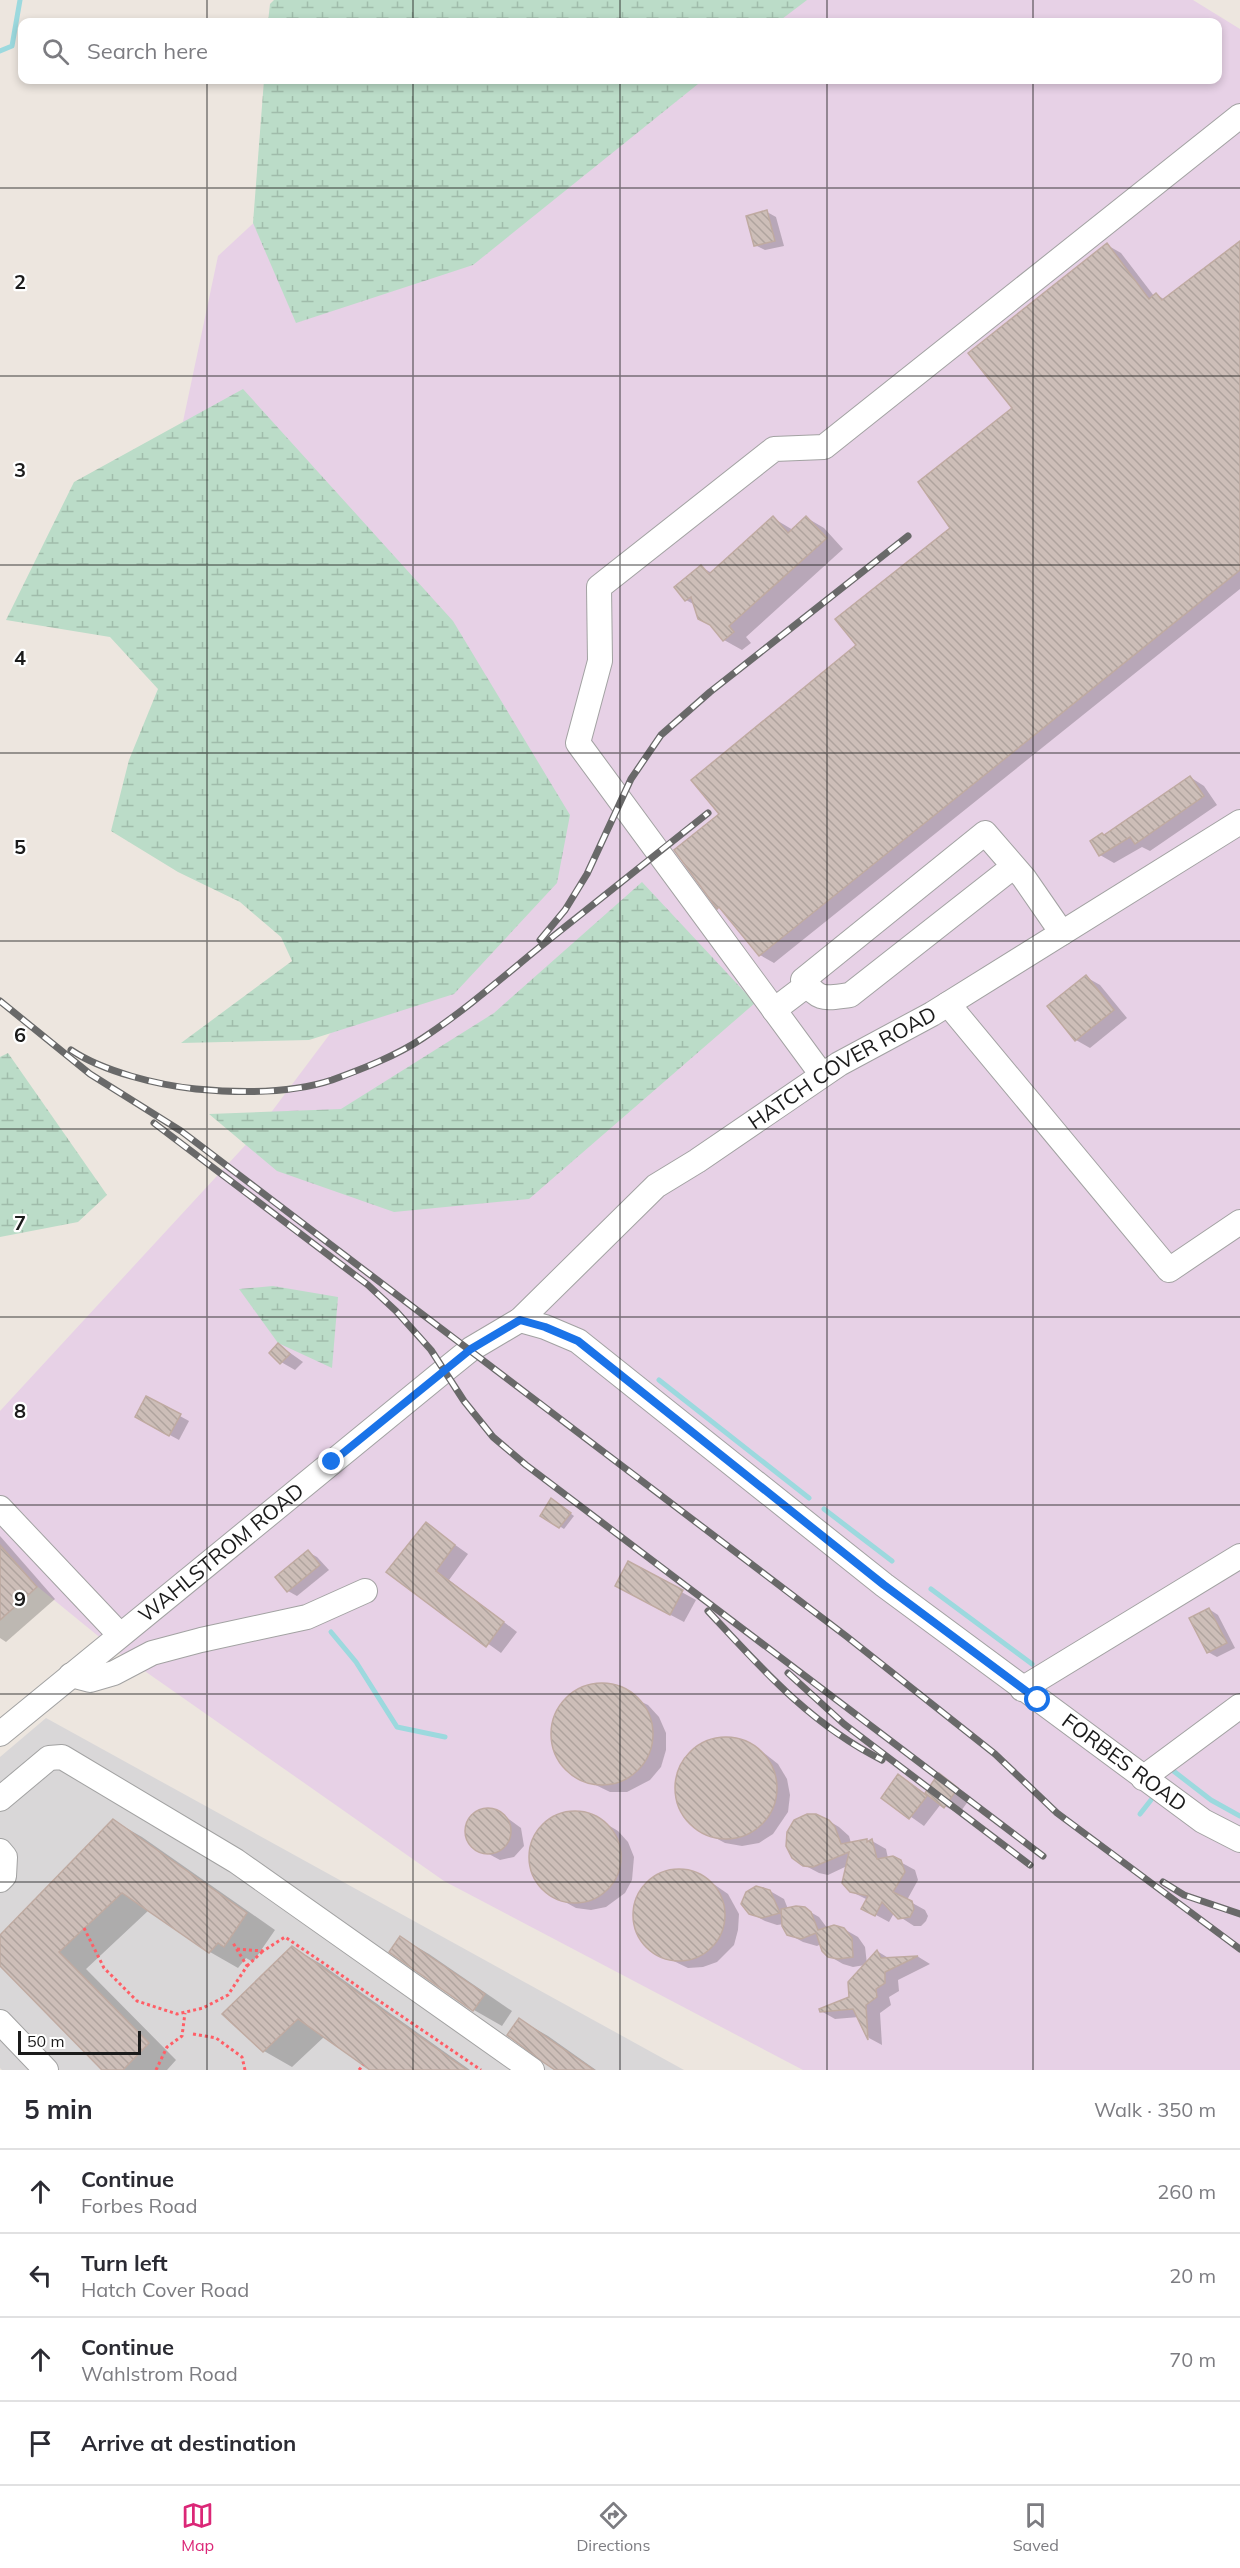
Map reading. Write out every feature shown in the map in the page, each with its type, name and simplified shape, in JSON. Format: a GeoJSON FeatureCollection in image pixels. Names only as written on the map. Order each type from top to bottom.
{"type":"FeatureCollection","features":[{"type":"Feature","properties":{"kind":"street"},"geometry":{"type":"LineString","coordinates":[[822,1075],[578,743],[600,661],[600,587],[774,449],[824,447],[1240,116]]}},
{"type":"Feature","properties":{"kind":"street","name":"HATCH COVER ROAD"},"geometry":{"type":"LineString","coordinates":[[471,1349],[520,1320],[656,1186],[698,1161],[822,1075],[948,1004],[1240,822]]}},
{"type":"Feature","properties":{"kind":"street"},"geometry":{"type":"LineString","coordinates":[[1013,867],[850,994],[824,998],[815,995],[803,980],[985,833],[1013,867],[1062,933]]}},
{"type":"Feature","properties":{"kind":"street"},"geometry":{"type":"LineString","coordinates":[[774,1010],[807,985]]}},
{"type":"Feature","properties":{"kind":"street"},"geometry":{"type":"LineString","coordinates":[[948,1004],[1169,1270],[1240,1222]]}},
{"type":"Feature","properties":{"kind":"street","name":"FORBES ROAD"},"geometry":{"type":"LineString","coordinates":[[520,1320],[545,1327],[578,1341],[884,1585],[1203,1821],[1240,1840]]}},
{"type":"Feature","properties":{"kind":"street","name":"WAHLSTROM ROAD"},"geometry":{"type":"LineString","coordinates":[[0,1734],[471,1349]]}},
{"type":"Feature","properties":{"kind":"street"},"geometry":{"type":"LineString","coordinates":[[0,1508],[120,1635]]}},
{"type":"Feature","properties":{"kind":"street"},"geometry":{"type":"LineString","coordinates":[[1022,1689],[1240,1556]]}},
{"type":"Feature","properties":{"kind":"street"},"geometry":{"type":"LineString","coordinates":[[71,1675],[90,1680],[114,1673],[152,1653],[307,1617],[365,1591]]}},
{"type":"Feature","properties":{"kind":"street"},"geometry":{"type":"LineString","coordinates":[[1143,1778],[1240,1706]]}},
{"type":"Feature","properties":{"kind":"street"},"geometry":{"type":"LineString","coordinates":[[0,1799],[49,1758],[62,1757],[236,1861],[532,2070]]}},
{"type":"Feature","properties":{"kind":"street"},"geometry":{"type":"LineString","coordinates":[[0,1851],[5,1857],[4,1875],[0,1880]]}},
{"type":"Feature","properties":{"kind":"street"},"geometry":{"type":"LineString","coordinates":[[0,2022],[46,2070]]}},
{"type":"Feature","properties":{"kind":"path"},"geometry":{"type":"LineString","coordinates":[[84,1928],[104,1968],[137,2001],[177,2014],[203,2008],[228,1995],[247,1966],[263,1951],[285,1937],[481,2070]]}},
{"type":"Feature","properties":{"kind":"path"},"geometry":{"type":"LineString","coordinates":[[233,1943],[247,1966]]}},
{"type":"Feature","properties":{"kind":"path"},"geometry":{"type":"LineString","coordinates":[[237,1949],[263,1951]]}},
{"type":"Feature","properties":{"kind":"path"},"geometry":{"type":"LineString","coordinates":[[156,2070],[167,2047],[182,2036],[185,2012]]}},
{"type":"Feature","properties":{"kind":"path"},"geometry":{"type":"LineString","coordinates":[[193,2034],[216,2038],[242,2056],[245,2070]]}},
{"type":"Feature","properties":{"kind":"path"},"geometry":{"type":"LineString","coordinates":[[358,2070],[363,2065]]}},
{"type":"Feature","properties":{"kind":"shaded area"},"geometry":{"type":"Polygon","coordinates":[[[493,0],[1193,0],[1240,29],[1240,2070],[803,2070],[444,1881],[119,1653],[0,1556],[0,1411],[252,1138],[446,879],[181,431],[218,256],[404,84],[1222,84],[1222,18],[473,18],[493,0]]]}},
{"type":"Feature","properties":{"kind":"shaded area"},"geometry":{"type":"Polygon","coordinates":[[[46,1718],[684,2070],[2,2070],[0,2068],[0,1757],[46,1718]]]}},
{"type":"Feature","properties":{"kind":"green space"},"geometry":{"type":"Polygon","coordinates":[[[274,0],[807,0],[783,18],[268,18],[270,4],[274,0]]]}},
{"type":"Feature","properties":{"kind":"green space"},"geometry":{"type":"Polygon","coordinates":[[[264,84],[698,84],[473,265],[296,323],[253,223],[264,84]]]}},
{"type":"Feature","properties":{"kind":"green space"},"geometry":{"type":"Polygon","coordinates":[[[243,389],[453,621],[570,815],[557,883],[454,994],[309,1040],[181,1043],[292,961],[281,937],[240,902],[178,872],[111,831],[129,760],[158,689],[110,637],[6,620],[74,482],[243,389]]]}},
{"type":"Feature","properties":{"kind":"green space"},"geometry":{"type":"Polygon","coordinates":[[[642,882],[755,1003],[529,1199],[394,1212],[277,1171],[209,1114],[341,1109],[494,1013],[642,882]]]}},
{"type":"Feature","properties":{"kind":"green space"},"geometry":{"type":"Polygon","coordinates":[[[8,1053],[107,1195],[78,1222],[0,1237],[0,1057],[8,1053]]]}},
{"type":"Feature","properties":{"kind":"green space"},"geometry":{"type":"Polygon","coordinates":[[[273,1286],[338,1297],[332,1368],[278,1343],[239,1289],[273,1286]]]}},
{"type":"Feature","properties":{"kind":"building"},"geometry":{"type":"Polygon","coordinates":[[[767,210],[775,241],[754,246],[746,216],[767,210]]]}},
{"type":"Feature","properties":{"kind":"building"},"geometry":{"type":"Polygon","coordinates":[[[1240,241],[1240,570],[759,956],[719,907],[717,909],[674,850],[719,814],[691,780],[856,645],[835,619],[950,528],[918,482],[1012,408],[968,353],[1107,243],[1149,299],[1156,293],[1162,300],[1240,241]]]}},
{"type":"Feature","properties":{"kind":"building"},"geometry":{"type":"Polygon","coordinates":[[[773,516],[788,533],[806,516],[827,538],[729,626],[734,632],[723,641],[710,625],[698,619],[691,597],[685,601],[674,587],[701,565],[709,574],[773,516]]]}},
{"type":"Feature","properties":{"kind":"building"},"geometry":{"type":"Polygon","coordinates":[[[1190,776],[1204,796],[1135,844],[1130,837],[1099,856],[1090,841],[1102,833],[1104,835],[1190,776]]]}},
{"type":"Feature","properties":{"kind":"building"},"geometry":{"type":"Polygon","coordinates":[[[1086,975],[1114,1010],[1075,1041],[1047,1006],[1086,975]]]}},
{"type":"Feature","properties":{"kind":"building"},"geometry":{"type":"Polygon","coordinates":[[[278,1343],[290,1354],[280,1364],[269,1353],[278,1343]]]}},
{"type":"Feature","properties":{"kind":"building"},"geometry":{"type":"Polygon","coordinates":[[[146,1396],[181,1414],[169,1436],[135,1417],[146,1396]]]}},
{"type":"Feature","properties":{"kind":"building"},"geometry":{"type":"Polygon","coordinates":[[[551,1498],[571,1513],[559,1528],[540,1516],[551,1498]]]}},
{"type":"Feature","properties":{"kind":"building"},"geometry":{"type":"Polygon","coordinates":[[[426,1522],[455,1545],[436,1571],[504,1622],[486,1647],[386,1572],[426,1522]]]}},
{"type":"Feature","properties":{"kind":"building"},"geometry":{"type":"Polygon","coordinates":[[[0,1545],[37,1587],[0,1620],[0,1545]]]}},
{"type":"Feature","properties":{"kind":"building"},"geometry":{"type":"Polygon","coordinates":[[[308,1550],[320,1565],[287,1592],[275,1577],[308,1550]]]}},
{"type":"Feature","properties":{"kind":"building"},"geometry":{"type":"Polygon","coordinates":[[[628,1561],[683,1590],[670,1615],[615,1586],[628,1561]]]}},
{"type":"Feature","properties":{"kind":"building"},"geometry":{"type":"Polygon","coordinates":[[[1209,1608],[1227,1643],[1207,1653],[1189,1618],[1209,1608]]]}},
{"type":"Feature","properties":{"kind":"building"},"geometry":{"type":"Polygon","coordinates":[[[602,1683],[621,1687],[638,1698],[649,1715],[653,1734],[649,1753],[638,1770],[621,1781],[602,1785],[583,1781],[566,1770],[555,1753],[551,1734],[555,1715],[566,1698],[583,1687],[602,1683]]]}},
{"type":"Feature","properties":{"kind":"building"},"geometry":{"type":"Polygon","coordinates":[[[726,1737],[745,1741],[762,1752],[773,1769],[777,1788],[773,1807],[762,1824],[745,1835],[726,1839],[707,1835],[690,1824],[679,1807],[675,1788],[679,1769],[690,1752],[707,1741],[726,1737]]]}},
{"type":"Feature","properties":{"kind":"building"},"geometry":{"type":"Polygon","coordinates":[[[939,1773],[958,1788],[944,1808],[925,1793],[939,1773]]]}},
{"type":"Feature","properties":{"kind":"building"},"geometry":{"type":"Polygon","coordinates":[[[898,1774],[927,1796],[909,1819],[881,1798],[898,1774]]]}},
{"type":"Feature","properties":{"kind":"building"},"geometry":{"type":"Polygon","coordinates":[[[488,1808],[504,1815],[511,1831],[504,1847],[488,1854],[472,1847],[465,1831],[472,1815],[488,1808]]]}},
{"type":"Feature","properties":{"kind":"building"},"geometry":{"type":"Polygon","coordinates":[[[575,1811],[593,1815],[607,1825],[617,1839],[621,1857],[617,1875],[607,1889],[593,1899],[575,1903],[557,1899],[543,1889],[533,1875],[529,1857],[533,1839],[543,1825],[557,1815],[575,1811]]]}},
{"type":"Feature","properties":{"kind":"building"},"geometry":{"type":"Polygon","coordinates":[[[807,1814],[816,1814],[829,1820],[835,1827],[841,1844],[867,1839],[867,1842],[872,1839],[877,1859],[893,1856],[901,1860],[905,1872],[893,1892],[912,1901],[914,1909],[910,1917],[898,1919],[882,1902],[875,1916],[861,1909],[868,1896],[850,1892],[842,1883],[849,1852],[813,1867],[803,1866],[792,1858],[786,1846],[787,1832],[794,1820],[807,1814]]]}},
{"type":"Feature","properties":{"kind":"building"},"geometry":{"type":"Polygon","coordinates":[[[113,1819],[247,1913],[224,1947],[218,1943],[209,1953],[122,1893],[59,1952],[149,2043],[123,2070],[102,2070],[0,1966],[0,1935],[113,1819]]]}},
{"type":"Feature","properties":{"kind":"building"},"geometry":{"type":"Polygon","coordinates":[[[679,1869],[697,1872],[712,1882],[722,1897],[725,1915],[722,1933],[712,1948],[697,1958],[679,1961],[661,1958],[646,1948],[636,1933],[633,1915],[636,1897],[646,1882],[661,1872],[679,1869]]]}},
{"type":"Feature","properties":{"kind":"building"},"geometry":{"type":"Polygon","coordinates":[[[756,1886],[770,1890],[780,1913],[762,1918],[749,1914],[741,1904],[746,1892],[756,1886]]]}},
{"type":"Feature","properties":{"kind":"building"},"geometry":{"type":"Polygon","coordinates":[[[805,1907],[811,1912],[818,1930],[834,1925],[844,1928],[852,1938],[853,1957],[838,1959],[828,1957],[822,1951],[816,1933],[801,1939],[787,1935],[782,1926],[781,1909],[805,1907]]]}},
{"type":"Feature","properties":{"kind":"building"},"geometry":{"type":"Polygon","coordinates":[[[400,1936],[485,1994],[473,2011],[389,1952],[400,1936]]]}},
{"type":"Feature","properties":{"kind":"building"},"geometry":{"type":"Polygon","coordinates":[[[292,1946],[467,2070],[370,2070],[298,2019],[263,2052],[222,2014],[292,1946]]]}},
{"type":"Feature","properties":{"kind":"building"},"geometry":{"type":"Polygon","coordinates":[[[877,1950],[881,1958],[918,1956],[885,1972],[885,1983],[876,1989],[877,1997],[866,2005],[868,2040],[853,2009],[820,2012],[819,2009],[849,1997],[848,1982],[877,1950]]]}},
{"type":"Feature","properties":{"kind":"building"},"geometry":{"type":"Polygon","coordinates":[[[519,2018],[594,2070],[555,2070],[543,2062],[507,2035],[519,2018]]]}},
{"type":"Feature","properties":{"kind":"waterway"},"geometry":{"type":"LineString","coordinates":[[0,51],[12,46],[20,0]]}},
{"type":"Feature","properties":{"kind":"waterway"},"geometry":{"type":"LineString","coordinates":[[659,1380],[809,1498]]}},
{"type":"Feature","properties":{"kind":"waterway"},"geometry":{"type":"LineString","coordinates":[[824,1509],[892,1561]]}},
{"type":"Feature","properties":{"kind":"waterway"},"geometry":{"type":"LineString","coordinates":[[931,1589],[1032,1664]]}},
{"type":"Feature","properties":{"kind":"waterway"},"geometry":{"type":"LineString","coordinates":[[331,1632],[356,1662],[397,1727],[445,1737]]}},
{"type":"Feature","properties":{"kind":"waterway"},"geometry":{"type":"LineString","coordinates":[[1167,1766],[1211,1800],[1240,1816]]}},
{"type":"Feature","properties":{"kind":"waterway"},"geometry":{"type":"LineString","coordinates":[[1140,1814],[1151,1800]]}},
{"type":"Feature","properties":{"kind":"railway"},"geometry":{"type":"LineString","coordinates":[[540,940],[565,910],[587,874],[631,779],[661,735],[710,692],[908,536]]}},
{"type":"Feature","properties":{"kind":"railway"},"geometry":{"type":"LineString","coordinates":[[71,1050],[115,1071],[165,1084],[196,1089],[247,1092],[282,1090],[316,1085],[343,1076],[402,1051],[438,1028],[708,813]]}},
{"type":"Feature","properties":{"kind":"railway"},"geometry":{"type":"LineString","coordinates":[[0,1001],[90,1074],[181,1131],[846,1636],[995,1754],[1057,1813],[1240,1949]]}},
{"type":"Feature","properties":{"kind":"railway"},"geometry":{"type":"LineString","coordinates":[[154,1123],[368,1285],[396,1311],[431,1350],[464,1401],[493,1437],[526,1465],[1043,1856]]}},
{"type":"Feature","properties":{"kind":"railway"},"geometry":{"type":"LineString","coordinates":[[708,1611],[788,1694],[832,1730],[882,1760]]}},
{"type":"Feature","properties":{"kind":"railway"},"geometry":{"type":"LineString","coordinates":[[788,1673],[844,1724],[1030,1865]]}},
{"type":"Feature","properties":{"kind":"railway"},"geometry":{"type":"LineString","coordinates":[[1163,1882],[1184,1895],[1240,1914]]}},
{"type":"Feature","properties":{"kind":"route"},"geometry":{"type":"LineString","coordinates":[[332,1462],[471,1349],[520,1320],[545,1327],[578,1341],[884,1585],[1038,1700]]}}]}
